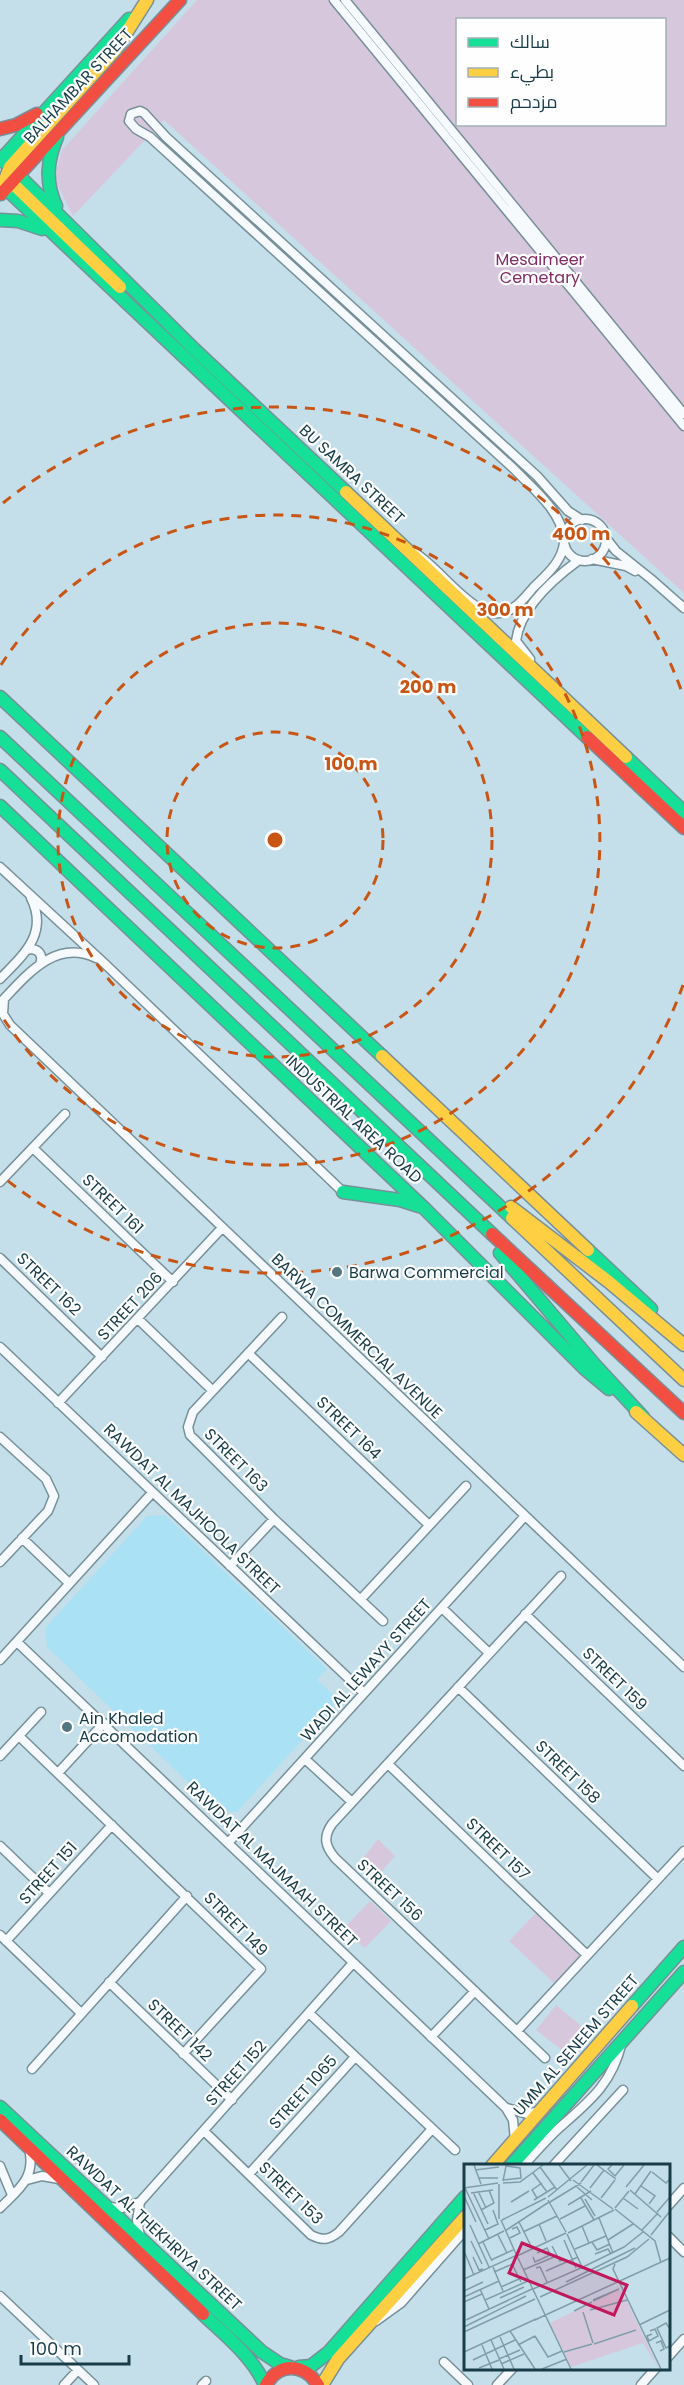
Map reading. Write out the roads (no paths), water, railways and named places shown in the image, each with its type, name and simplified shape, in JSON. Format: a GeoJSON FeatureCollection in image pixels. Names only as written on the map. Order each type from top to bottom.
{"type":"FeatureCollection","features":[{"type":"Feature","properties":{"kind":"main road","name":"BALHAMBAR STREET"},"geometry":{"type":"LineString","coordinates":[[4,174],[46,109],[146,0]]}},
{"type":"Feature","properties":{"kind":"main road"},"geometry":{"type":"LineString","coordinates":[[146,0],[116,50],[4,174],[121,287],[164,320]]}},
{"type":"Feature","properties":{"kind":"main road","name":"BALHAMBAR STREET"},"geometry":{"type":"LineString","coordinates":[[4,174],[61,129],[180,0]]}},
{"type":"Feature","properties":{"kind":"main road"},"geometry":{"type":"LineString","coordinates":[[0,129],[16,125],[46,109]]}},
{"type":"Feature","properties":{"kind":"main road"},"geometry":{"type":"LineString","coordinates":[[61,129],[52,147],[46,174],[50,194],[63,218]]}},
{"type":"Feature","properties":{"kind":"main road","name":"BU SAMRA STREET"},"geometry":{"type":"LineString","coordinates":[[4,174],[63,218],[164,320],[684,812]]}},
{"type":"Feature","properties":{"kind":"main road","name":"BU SAMRA STREET"},"geometry":{"type":"LineString","coordinates":[[4,174],[56,238],[684,828]]}},
{"type":"Feature","properties":{"kind":"main road"},"geometry":{"type":"LineString","coordinates":[[0,220],[28,223],[56,238]]}},
{"type":"Feature","properties":{"kind":"main road"},"geometry":{"type":"LineString","coordinates":[[0,697],[684,1343]]}},
{"type":"Feature","properties":{"kind":"main road"},"geometry":{"type":"LineString","coordinates":[[0,736],[684,1380]]}},
{"type":"Feature","properties":{"kind":"main road","name":"INDUSTRIAL AREA ROAD"},"geometry":{"type":"LineString","coordinates":[[2,772],[460,1205],[684,1413]]}},
{"type":"Feature","properties":{"kind":"main road","name":"INDUSTRIAL AREA ROAD"},"geometry":{"type":"LineString","coordinates":[[0,806],[425,1209],[585,1369],[684,1455]]}},
{"type":"Feature","properties":{"kind":"main road"},"geometry":{"type":"LineString","coordinates":[[343,1192],[360,1197],[403,1199],[425,1209]]}},
{"type":"Feature","properties":{"kind":"main road"},"geometry":{"type":"LineString","coordinates":[[493,1200],[515,1208],[684,1343]]}},
{"type":"Feature","properties":{"kind":"main road"},"geometry":{"type":"LineString","coordinates":[[460,1205],[557,1322],[643,1417]]}},
{"type":"Feature","properties":{"kind":"main road","name":"UMM AL SENEEM STREET"},"geometry":{"type":"LineString","coordinates":[[494,2164],[684,1947]]}},
{"type":"Feature","properties":{"kind":"main road","name":"UMM AL SENEEM STREET"},"geometry":{"type":"LineString","coordinates":[[513,2164],[682,1977]]}},
{"type":"Feature","properties":{"kind":"main road","name":"RAWDAT AL THEKHRIYA STREET"},"geometry":{"type":"LineString","coordinates":[[0,2107],[262,2352],[280,2364],[312,2375],[320,2385]]}},
{"type":"Feature","properties":{"kind":"main road","name":"RAWDAT AL THEKHRIYA STREET"},"geometry":{"type":"LineString","coordinates":[[0,2120],[248,2356],[259,2371],[265,2385]]}},
{"type":"Feature","properties":{"kind":"main road"},"geometry":{"type":"LineString","coordinates":[[265,2385],[273,2374],[294,2367],[311,2366],[329,2352],[464,2198]]}},
{"type":"Feature","properties":{"kind":"main road"},"geometry":{"type":"LineString","coordinates":[[320,2385],[338,2359],[464,2218]]}},
{"type":"Feature","properties":{"kind":"street"},"geometry":{"type":"LineString","coordinates":[[334,0],[684,426]]}},
{"type":"Feature","properties":{"kind":"street"},"geometry":{"type":"LineString","coordinates":[[345,0],[684,414]]}},
{"type":"Feature","properties":{"kind":"street"},"geometry":{"type":"LineString","coordinates":[[408,550],[426,559],[476,608],[492,615],[503,614],[513,609],[554,567],[563,553],[563,528],[554,512],[514,469],[228,206],[150,137],[136,129],[129,121],[131,114],[140,111],[144,113],[166,137],[537,476],[568,511],[582,520]]}},
{"type":"Feature","properties":{"kind":"street"},"geometry":{"type":"LineString","coordinates":[[579,560],[568,552],[564,541],[570,526],[582,520],[591,520],[599,525],[616,551],[684,608]]}},
{"type":"Feature","properties":{"kind":"street"},"geometry":{"type":"LineString","coordinates":[[592,559],[603,550],[605,537]]}},
{"type":"Feature","properties":{"kind":"street"},"geometry":{"type":"LineString","coordinates":[[545,681],[540,669],[519,648],[516,641],[518,628],[526,613],[564,572],[579,560],[592,559],[626,566],[651,579]]}},
{"type":"Feature","properties":{"kind":"street"},"geometry":{"type":"LineString","coordinates":[[0,867],[104,963],[343,1192]]}},
{"type":"Feature","properties":{"kind":"street"},"geometry":{"type":"LineString","coordinates":[[0,979],[27,950],[33,939],[37,921],[34,906],[27,892]]}},
{"type":"Feature","properties":{"kind":"street"},"geometry":{"type":"LineString","coordinates":[[27,950],[36,949],[39,952],[42,960],[40,964]]}},
{"type":"Feature","properties":{"kind":"street"},"geometry":{"type":"LineString","coordinates":[[10,1025],[3,1014],[2,1002],[40,964],[62,954],[76,951],[104,963]]}},
{"type":"Feature","properties":{"kind":"street"},"geometry":{"type":"LineString","coordinates":[[0,1023],[10,1025]]}},
{"type":"Feature","properties":{"kind":"street","name":"BARWA COMMERCIAL AVENUE"},"geometry":{"type":"LineString","coordinates":[[10,1025],[684,1667]]}},
{"type":"Feature","properties":{"kind":"street"},"geometry":{"type":"LineString","coordinates":[[0,1182],[65,1114]]}},
{"type":"Feature","properties":{"kind":"street","name":"STREET 161"},"geometry":{"type":"LineString","coordinates":[[33,1148],[173,1282]]}},
{"type":"Feature","properties":{"kind":"street","name":"STREET 206"},"geometry":{"type":"LineString","coordinates":[[58,1403],[222,1228]]}},
{"type":"Feature","properties":{"kind":"street","name":"STREET 162"},"geometry":{"type":"LineString","coordinates":[[0,1258],[102,1357]]}},
{"type":"Feature","properties":{"kind":"street","name":"STREET 163"},"geometry":{"type":"LineString","coordinates":[[282,1317],[212,1390],[189,1419],[190,1435],[274,1519],[383,1621]]}},
{"type":"Feature","properties":{"kind":"street"},"geometry":{"type":"LineString","coordinates":[[138,1319],[212,1390]]}},
{"type":"Feature","properties":{"kind":"street","name":"RAWDAT AL MAJHOOLA STREET"},"geometry":{"type":"LineString","coordinates":[[0,1347],[364,1693]]}},
{"type":"Feature","properties":{"kind":"street","name":"STREET 164"},"geometry":{"type":"LineString","coordinates":[[248,1353],[429,1525]]}},
{"type":"Feature","properties":{"kind":"street"},"geometry":{"type":"LineString","coordinates":[[0,1437],[46,1479],[54,1496],[48,1511],[0,1562]]}},
{"type":"Feature","properties":{"kind":"street"},"geometry":{"type":"LineString","coordinates":[[361,1599],[466,1486]]}},
{"type":"Feature","properties":{"kind":"street"},"geometry":{"type":"LineString","coordinates":[[0,1660],[152,1493]]}},
{"type":"Feature","properties":{"kind":"street","name":"WADI AL LEWAYY STREET"},"geometry":{"type":"LineString","coordinates":[[228,1843],[525,1516]]}},
{"type":"Feature","properties":{"kind":"street"},"geometry":{"type":"LineString","coordinates":[[230,1566],[274,1519]]}},
{"type":"Feature","properties":{"kind":"street"},"geometry":{"type":"LineString","coordinates":[[22,1539],[69,1583]]}},
{"type":"Feature","properties":{"kind":"street","name":"STREET 156"},"geometry":{"type":"LineString","coordinates":[[545,2058],[328,1850],[325,1842],[327,1832],[352,1802],[561,1576]]}},
{"type":"Feature","properties":{"kind":"street"},"geometry":{"type":"LineString","coordinates":[[442,1608],[489,1653]]}},
{"type":"Feature","properties":{"kind":"street","name":"STREET 159"},"geometry":{"type":"LineString","coordinates":[[525,1614],[684,1766]]}},
{"type":"Feature","properties":{"kind":"street","name":"RAWDAT AL MAJMAAH STREET"},"geometry":{"type":"LineString","coordinates":[[17,1642],[506,2108],[513,2120],[515,2141]]}},
{"type":"Feature","properties":{"kind":"street","name":"STREET 158"},"geometry":{"type":"LineString","coordinates":[[458,1687],[658,1879]]}},
{"type":"Feature","properties":{"kind":"street"},"geometry":{"type":"LineString","coordinates":[[0,1756],[41,1712]]}},
{"type":"Feature","properties":{"kind":"street"},"geometry":{"type":"LineString","coordinates":[[57,1773],[104,1723]]}},
{"type":"Feature","properties":{"kind":"street","name":"STREET 149"},"geometry":{"type":"LineString","coordinates":[[19,1736],[261,1969],[183,2054]]}},
{"type":"Feature","properties":{"kind":"street"},"geometry":{"type":"LineString","coordinates":[[305,1759],[352,1802]]}},
{"type":"Feature","properties":{"kind":"street","name":"STREET 157"},"geometry":{"type":"LineString","coordinates":[[388,1764],[587,1955]]}},
{"type":"Feature","properties":{"kind":"street","name":"STREET 151"},"geometry":{"type":"LineString","coordinates":[[3,1938],[49,1893],[112,1825]]}},
{"type":"Feature","properties":{"kind":"street"},"geometry":{"type":"LineString","coordinates":[[0,1846],[49,1893]]}},
{"type":"Feature","properties":{"kind":"street"},"geometry":{"type":"LineString","coordinates":[[518,2031],[684,1851]]}},
{"type":"Feature","properties":{"kind":"street","name":"STREET 149"},"geometry":{"type":"LineString","coordinates":[[32,2069],[187,1896]]}},
{"type":"Feature","properties":{"kind":"street"},"geometry":{"type":"LineString","coordinates":[[3,1938],[81,2013]]}},
{"type":"Feature","properties":{"kind":"street","name":"STREET 152"},"geometry":{"type":"LineString","coordinates":[[140,2202],[353,1964]]}},
{"type":"Feature","properties":{"kind":"street","name":"STREET 142"},"geometry":{"type":"LineString","coordinates":[[109,1982],[232,2100]]}},
{"type":"Feature","properties":{"kind":"street"},"geometry":{"type":"LineString","coordinates":[[431,2037],[475,1991]]}},
{"type":"Feature","properties":{"kind":"street"},"geometry":{"type":"LineString","coordinates":[[309,2013],[455,2150]]}},
{"type":"Feature","properties":{"kind":"street","name":"UMM AL SENEEM STREET"},"geometry":{"type":"LineString","coordinates":[[525,2164],[549,2137],[595,2096],[615,2067],[623,2040]]}},
{"type":"Feature","properties":{"kind":"street","name":"STREET 1065"},"geometry":{"type":"LineString","coordinates":[[249,2174],[355,2057]]}},
{"type":"Feature","properties":{"kind":"street"},"geometry":{"type":"LineString","coordinates":[[555,2164],[623,2090]]}},
{"type":"Feature","properties":{"kind":"street"},"geometry":{"type":"LineString","coordinates":[[595,2096],[603,2112]]}},
{"type":"Feature","properties":{"kind":"street"},"geometry":{"type":"LineString","coordinates":[[586,2105],[603,2112]]}},
{"type":"Feature","properties":{"kind":"street"},"geometry":{"type":"LineString","coordinates":[[506,2108],[520,2114],[541,2110]]}},
{"type":"Feature","properties":{"kind":"street","name":"STREET 153"},"geometry":{"type":"LineString","coordinates":[[204,2131],[311,2235],[319,2239],[326,2239],[339,2232],[432,2129]]}},
{"type":"Feature","properties":{"kind":"street"},"geometry":{"type":"LineString","coordinates":[[0,2208],[27,2180],[31,2160],[28,2146]]}},
{"type":"Feature","properties":{"kind":"street"},"geometry":{"type":"LineString","coordinates":[[0,2166],[12,2196]]}},
{"type":"Feature","properties":{"kind":"street"},"geometry":{"type":"LineString","coordinates":[[27,2180],[42,2176],[63,2180]]}},
{"type":"Feature","properties":{"kind":"street"},"geometry":{"type":"LineString","coordinates":[[669,2205],[684,2188]]}},
{"type":"Feature","properties":{"kind":"street"},"geometry":{"type":"LineString","coordinates":[[109,2208],[122,2208],[140,2202],[137,2220],[140,2238]]}},
{"type":"Feature","properties":{"kind":"street"},"geometry":{"type":"LineString","coordinates":[[370,2323],[386,2316],[401,2303],[464,2231]]}},
{"type":"Feature","properties":{"kind":"street"},"geometry":{"type":"LineString","coordinates":[[669,2237],[684,2252]]}},
{"type":"Feature","properties":{"kind":"street"},"geometry":{"type":"LineString","coordinates":[[1,2299],[94,2385]]}},
{"type":"Feature","properties":{"kind":"street"},"geometry":{"type":"LineString","coordinates":[[669,2356],[684,2339]]}},
{"type":"Feature","properties":{"kind":"street"},"geometry":{"type":"LineString","coordinates":[[444,2362],[468,2385]]}},
{"type":"Feature","properties":{"kind":"street"},"geometry":{"type":"LineString","coordinates":[[64,2385],[78,2370]]}},
{"type":"Feature","properties":{"kind":"street"},"geometry":{"type":"LineString","coordinates":[[497,2385],[511,2370]]}},
{"type":"Feature","properties":{"kind":"street"},"geometry":{"type":"LineString","coordinates":[[641,2385],[654,2370]]}},
{"type":"Feature","properties":{"kind":"place","name":"Barwa Commercial"},"geometry":{"type":"Point","coordinates":[337,1272]}},
{"type":"Feature","properties":{"kind":"place","name":"Ain Khaled Accomodation"},"geometry":{"type":"Point","coordinates":[67,1727]}},
{"type":"Feature","properties":{"kind":"park label","name":"Mesaimeer Cemetary"},"geometry":{"type":"Point","coordinates":[540,268]}}]}
